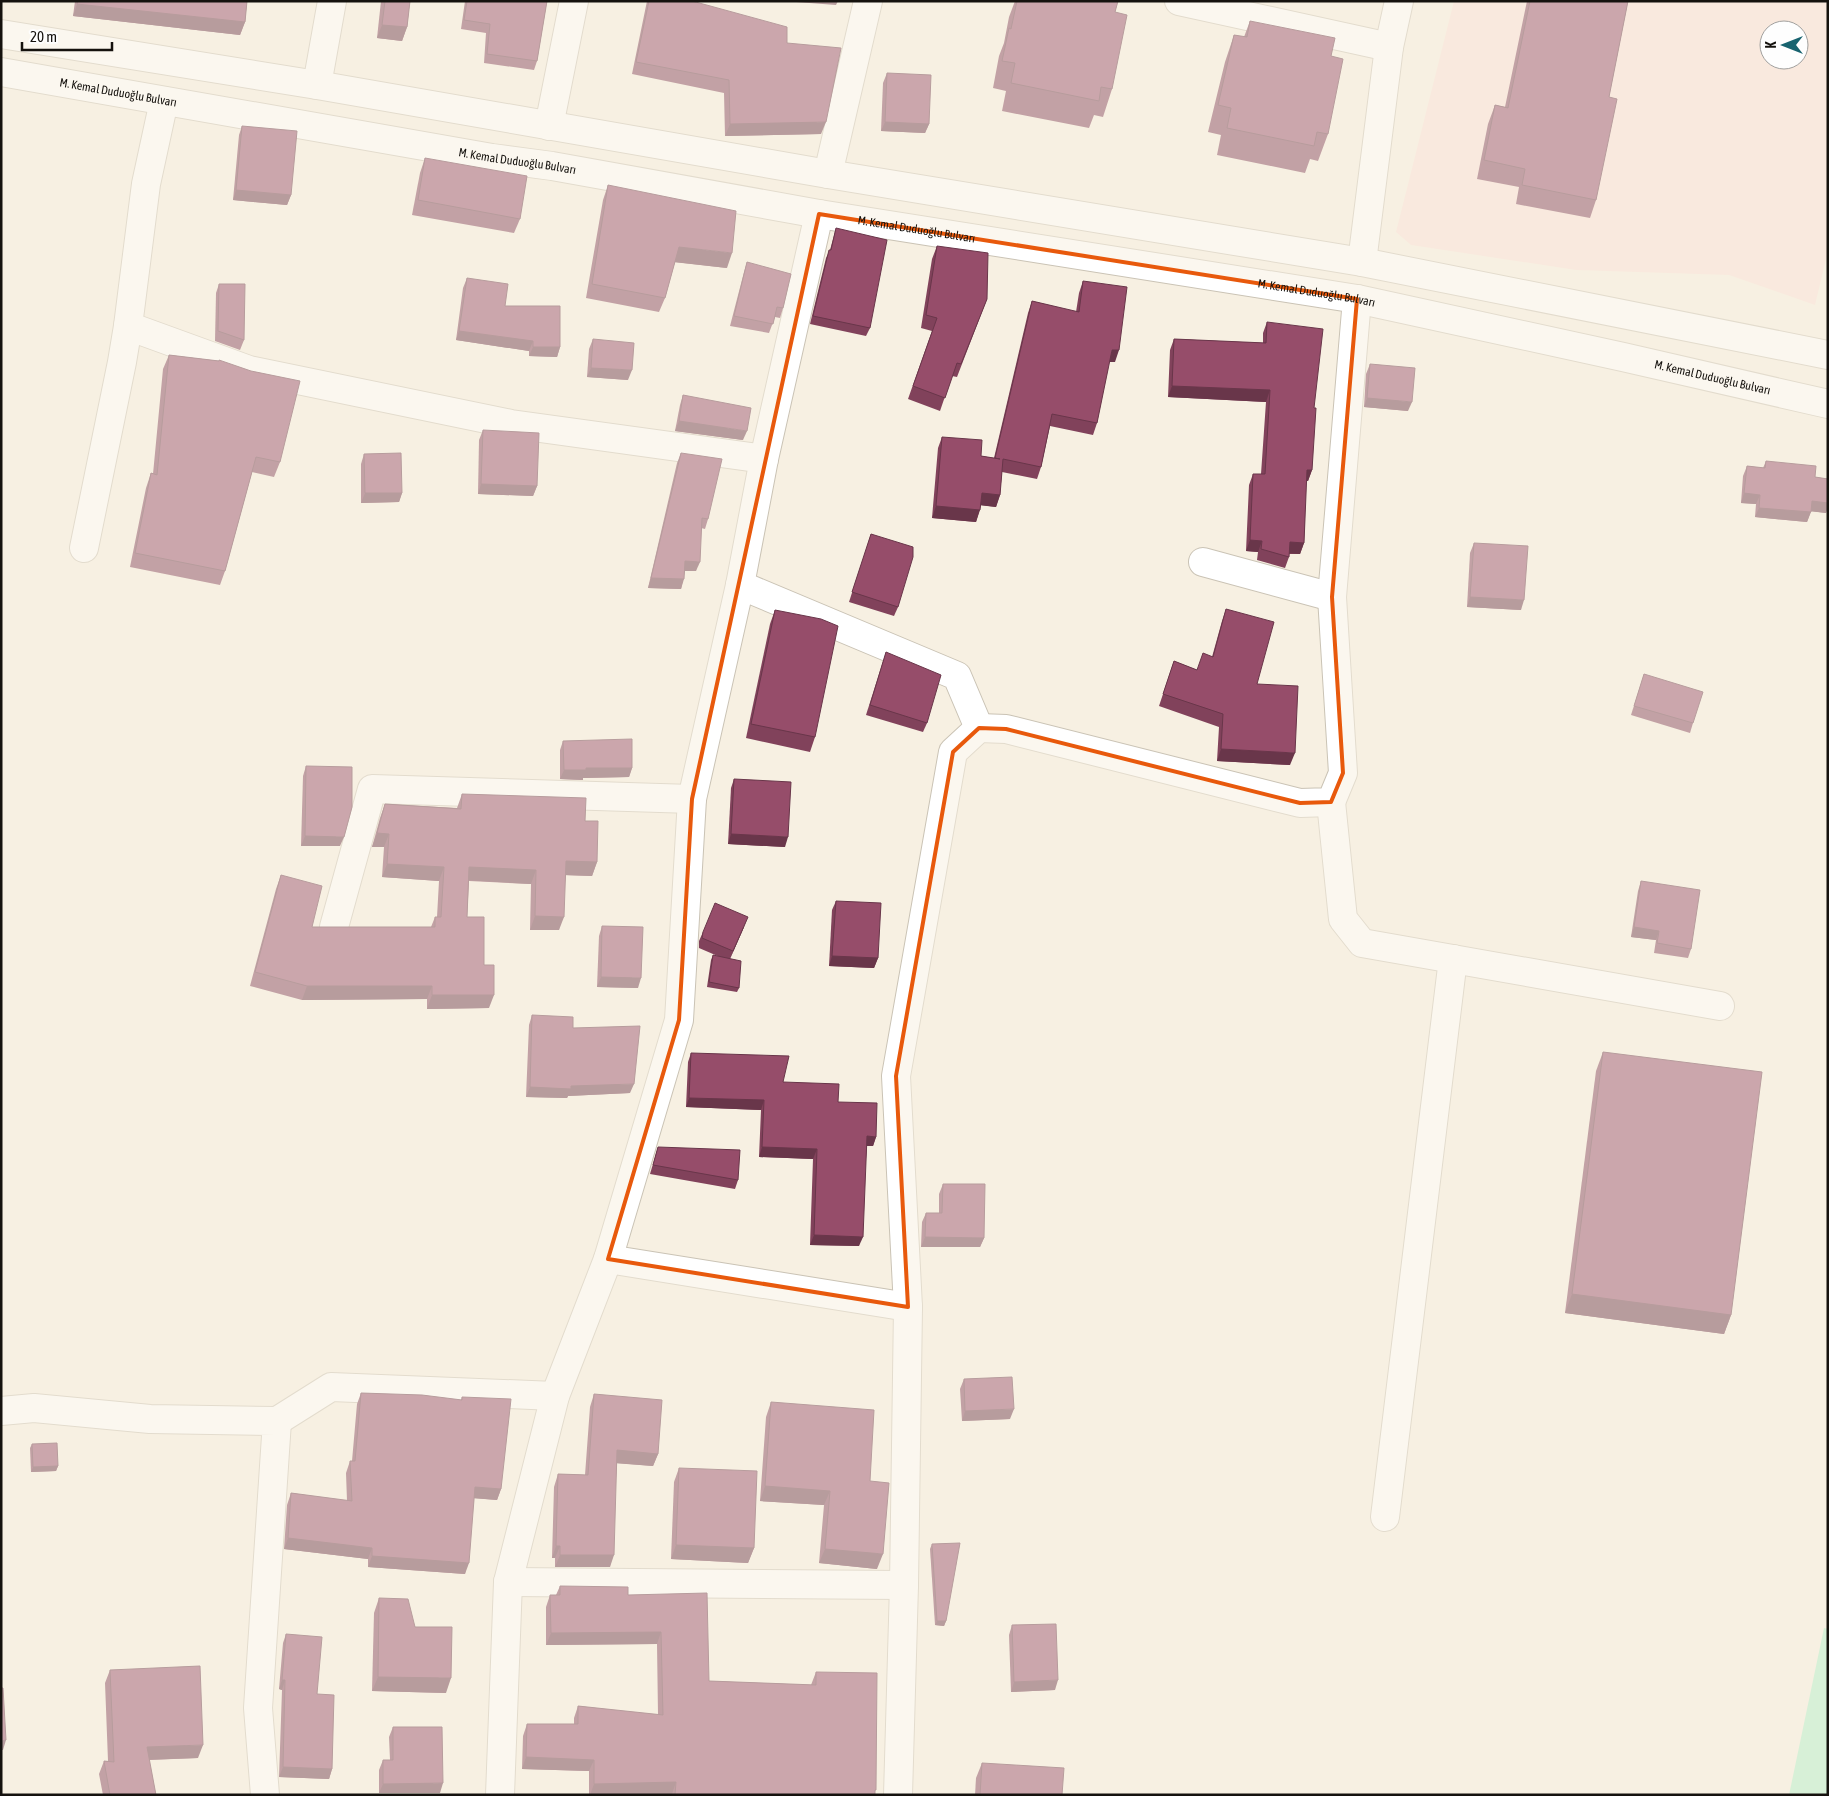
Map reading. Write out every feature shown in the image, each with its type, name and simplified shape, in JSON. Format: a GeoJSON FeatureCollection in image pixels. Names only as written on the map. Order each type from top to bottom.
{"type":"FeatureCollection","features":[{"type":"Feature","properties":{"kind":"street"},"geometry":{"type":"LineString","coordinates":[[317,85],[332,1]]}},
{"type":"Feature","properties":{"kind":"street"},"geometry":{"type":"LineString","coordinates":[[549,126],[574,1]]}},
{"type":"Feature","properties":{"kind":"street"},"geometry":{"type":"LineString","coordinates":[[500,1795],[508,1582],[555,1396],[608,1259],[679,1020],[692,800],[740,585],[764,459],[868,1]]}},
{"type":"Feature","properties":{"kind":"street"},"geometry":{"type":"LineString","coordinates":[[1179,1],[1389,47]]}},
{"type":"Feature","properties":{"kind":"street"},"geometry":{"type":"LineString","coordinates":[[1399,1],[1389,47],[1357,299],[1332,597],[1343,773],[1331,802],[1343,918],[1362,943],[1720,1006]]}},
{"type":"Feature","properties":{"kind":"street"},"geometry":{"type":"LineString","coordinates":[[1,34],[317,85],[828,174],[1362,262],[1828,355]]}},
{"type":"Feature","properties":{"kind":"street","name":"M. Kemal Duduoğlu Bulvarı"},"geometry":{"type":"LineString","coordinates":[[1,72],[492,158],[552,166],[819,214],[1357,299],[1828,404]]}},
{"type":"Feature","properties":{"kind":"street"},"geometry":{"type":"LineString","coordinates":[[84,548],[122,362],[146,184],[164,101]]}},
{"type":"Feature","properties":{"kind":"street"},"geometry":{"type":"LineString","coordinates":[[128,326],[249,370],[511,424],[764,459]]}},
{"type":"Feature","properties":{"kind":"street"},"geometry":{"type":"LineString","coordinates":[[1203,562],[1332,597]]}},
{"type":"Feature","properties":{"kind":"street"},"geometry":{"type":"LineString","coordinates":[[740,585],[957,676],[979,728]]}},
{"type":"Feature","properties":{"kind":"street"},"geometry":{"type":"LineString","coordinates":[[898,1795],[904,1585],[908,1306],[896,1076],[953,752],[979,728],[1006,729],[1300,803],[1331,802]]}},
{"type":"Feature","properties":{"kind":"street"},"geometry":{"type":"LineString","coordinates":[[334,927],[372,789],[692,800]]}},
{"type":"Feature","properties":{"kind":"street"},"geometry":{"type":"LineString","coordinates":[[1385,1517],[1453,959]]}},
{"type":"Feature","properties":{"kind":"street"},"geometry":{"type":"LineString","coordinates":[[608,1259],[908,1306]]}},
{"type":"Feature","properties":{"kind":"street"},"geometry":{"type":"LineString","coordinates":[[1,1412],[34,1408],[150,1419],[277,1421],[331,1387],[555,1396]]}},
{"type":"Feature","properties":{"kind":"street"},"geometry":{"type":"LineString","coordinates":[[265,1795],[258,1708],[277,1421]]}},
{"type":"Feature","properties":{"kind":"street"},"geometry":{"type":"LineString","coordinates":[[508,1582],[904,1585]]}},
{"type":"Feature","properties":{"kind":"highlighted area"},"geometry":{"type":"Polygon","coordinates":[[[819,214],[1357,299],[1332,597],[1343,773],[1331,802],[1300,803],[1006,729],[979,728],[953,752],[896,1076],[908,1307],[608,1259],[679,1020],[692,799],[819,214]]]}},
{"type":"Feature","properties":{"kind":"shaded area"},"geometry":{"type":"Polygon","coordinates":[[[1454,1],[1828,1],[1828,251],[1815,305],[1729,275],[1576,270],[1411,245],[1396,232],[1454,1]]]}},
{"type":"Feature","properties":{"kind":"green space"},"geometry":{"type":"Polygon","coordinates":[[[1824,1628],[1828,1629],[1828,1795],[1789,1795],[1824,1628]]]}},
{"type":"Feature","properties":{"kind":"building"},"geometry":{"type":"Polygon","coordinates":[[[78,1],[247,1],[245,22],[77,4],[78,1]]]}},
{"type":"Feature","properties":{"kind":"building"},"geometry":{"type":"Polygon","coordinates":[[[385,1],[410,1],[407,27],[382,25],[385,1]]]}},
{"type":"Feature","properties":{"kind":"building"},"geometry":{"type":"Polygon","coordinates":[[[467,1],[547,1],[537,61],[487,54],[490,24],[464,20],[467,1]]]}},
{"type":"Feature","properties":{"kind":"building"},"geometry":{"type":"Polygon","coordinates":[[[649,1],[692,1],[787,27],[787,43],[841,48],[826,122],[730,124],[729,80],[636,62],[649,1]]]}},
{"type":"Feature","properties":{"kind":"building"},"geometry":{"type":"Polygon","coordinates":[[[1017,1],[1118,1],[1115,12],[1127,15],[1112,89],[1101,87],[1099,101],[1011,83],[1015,63],[1002,61],[1017,1]]]}},
{"type":"Feature","properties":{"kind":"building"},"geometry":{"type":"Polygon","coordinates":[[[1530,1],[1628,1],[1609,97],[1617,99],[1596,200],[1522,185],[1525,169],[1484,160],[1495,105],[1508,108],[1530,1]]]}},
{"type":"Feature","properties":{"kind":"building"},"geometry":{"type":"Polygon","coordinates":[[[1250,21],[1335,38],[1331,56],[1343,59],[1328,134],[1317,132],[1314,146],[1227,128],[1231,108],[1218,105],[1234,35],[1247,37],[1250,21]]]}},
{"type":"Feature","properties":{"kind":"building"},"geometry":{"type":"Polygon","coordinates":[[[887,73],[931,75],[929,124],[885,122],[887,73]]]}},
{"type":"Feature","properties":{"kind":"building"},"geometry":{"type":"Polygon","coordinates":[[[242,126],[297,131],[291,195],[236,190],[242,126]]]}},
{"type":"Feature","properties":{"kind":"building"},"geometry":{"type":"Polygon","coordinates":[[[425,158],[527,176],[520,219],[418,200],[425,158]]]}},
{"type":"Feature","properties":{"kind":"building"},"geometry":{"type":"Polygon","coordinates":[[[608,185],[736,211],[732,253],[679,247],[665,298],[592,284],[608,185]]]}},
{"type":"Feature","properties":{"kind":"building"},"geometry":{"type":"Polygon","coordinates":[[[836,228],[887,240],[870,328],[813,316],[836,228]]]}},
{"type":"Feature","properties":{"kind":"building"},"geometry":{"type":"Polygon","coordinates":[[[937,246],[988,253],[987,299],[961,364],[957,363],[945,398],[913,386],[937,318],[926,315],[937,246]]]}},
{"type":"Feature","properties":{"kind":"building"},"geometry":{"type":"Polygon","coordinates":[[[747,262],[791,274],[783,308],[777,307],[773,324],[734,316],[747,262]]]}},
{"type":"Feature","properties":{"kind":"building"},"geometry":{"type":"Polygon","coordinates":[[[467,278],[508,284],[505,306],[560,306],[560,347],[533,347],[533,341],[459,331],[467,278]]]}},
{"type":"Feature","properties":{"kind":"building"},"geometry":{"type":"Polygon","coordinates":[[[1083,281],[1127,287],[1119,350],[1112,350],[1097,423],[1052,414],[1041,467],[1003,459],[1000,495],[982,493],[980,510],[936,506],[942,437],[982,440],[981,456],[1000,459],[995,458],[1032,301],[1079,312],[1083,281]]]}},
{"type":"Feature","properties":{"kind":"building"},"geometry":{"type":"Polygon","coordinates":[[[219,284],[245,284],[244,340],[218,331],[219,284]]]}},
{"type":"Feature","properties":{"kind":"building"},"geometry":{"type":"Polygon","coordinates":[[[1267,322],[1323,329],[1314,408],[1316,408],[1312,470],[1307,470],[1304,543],[1290,542],[1289,557],[1261,549],[1262,541],[1250,540],[1253,474],[1265,474],[1270,390],[1172,386],[1174,339],[1266,343],[1267,322]]]}},
{"type":"Feature","properties":{"kind":"building"},"geometry":{"type":"Polygon","coordinates":[[[593,339],[634,343],[632,370],[591,368],[593,339]]]}},
{"type":"Feature","properties":{"kind":"building"},"geometry":{"type":"Polygon","coordinates":[[[169,355],[219,360],[251,371],[300,381],[280,462],[256,457],[225,571],[135,553],[151,473],[157,475],[169,355]]]}},
{"type":"Feature","properties":{"kind":"building"},"geometry":{"type":"Polygon","coordinates":[[[1370,364],[1415,368],[1412,402],[1367,398],[1370,364]]]}},
{"type":"Feature","properties":{"kind":"building"},"geometry":{"type":"Polygon","coordinates":[[[683,395],[751,408],[747,431],[679,421],[683,395]]]}},
{"type":"Feature","properties":{"kind":"building"},"geometry":{"type":"Polygon","coordinates":[[[483,430],[539,433],[537,486],[481,484],[483,430]]]}},
{"type":"Feature","properties":{"kind":"building"},"geometry":{"type":"Polygon","coordinates":[[[401,453],[402,493],[365,493],[364,454],[401,453]]]}},
{"type":"Feature","properties":{"kind":"building"},"geometry":{"type":"Polygon","coordinates":[[[681,453],[722,459],[708,519],[702,518],[700,562],[685,561],[684,579],[651,578],[681,453]]]}},
{"type":"Feature","properties":{"kind":"building"},"geometry":{"type":"Polygon","coordinates":[[[1766,461],[1816,466],[1815,477],[1828,479],[1828,503],[1812,501],[1811,512],[1759,508],[1760,495],[1744,493],[1747,466],[1765,468],[1766,461]]]}},
{"type":"Feature","properties":{"kind":"building"},"geometry":{"type":"Polygon","coordinates":[[[871,534],[913,547],[913,557],[898,607],[852,592],[871,534]]]}},
{"type":"Feature","properties":{"kind":"building"},"geometry":{"type":"Polygon","coordinates":[[[1474,543],[1528,546],[1524,600],[1470,597],[1474,543]]]}},
{"type":"Feature","properties":{"kind":"building"},"geometry":{"type":"Polygon","coordinates":[[[1226,609],[1274,622],[1257,684],[1298,686],[1295,753],[1221,749],[1223,714],[1163,694],[1174,661],[1197,670],[1203,653],[1213,657],[1226,609]]]}},
{"type":"Feature","properties":{"kind":"building"},"geometry":{"type":"Polygon","coordinates":[[[775,610],[821,619],[838,626],[815,737],[751,724],[775,610]]]}},
{"type":"Feature","properties":{"kind":"building"},"geometry":{"type":"Polygon","coordinates":[[[886,652],[941,675],[927,723],[870,705],[886,652]]]}},
{"type":"Feature","properties":{"kind":"building"},"geometry":{"type":"Polygon","coordinates":[[[1644,674],[1703,692],[1693,723],[1634,706],[1644,674]]]}},
{"type":"Feature","properties":{"kind":"building"},"geometry":{"type":"Polygon","coordinates":[[[632,739],[632,768],[564,770],[563,741],[632,739]]]}},
{"type":"Feature","properties":{"kind":"building"},"geometry":{"type":"Polygon","coordinates":[[[306,766],[352,767],[352,807],[344,837],[305,836],[306,766]]]}},
{"type":"Feature","properties":{"kind":"building"},"geometry":{"type":"Polygon","coordinates":[[[734,779],[791,782],[788,837],[731,834],[734,779]]]}},
{"type":"Feature","properties":{"kind":"building"},"geometry":{"type":"Polygon","coordinates":[[[462,794],[586,798],[585,821],[598,821],[597,862],[566,861],[564,917],[535,916],[536,870],[469,867],[467,917],[484,917],[484,965],[494,965],[494,995],[432,995],[432,986],[307,986],[255,972],[281,875],[322,886],[312,927],[435,927],[435,917],[441,917],[444,867],[387,864],[389,834],[377,833],[385,804],[461,809],[462,794]]]}},
{"type":"Feature","properties":{"kind":"building"},"geometry":{"type":"Polygon","coordinates":[[[1641,881],[1700,890],[1691,949],[1657,943],[1659,931],[1634,927],[1641,881]]]}},
{"type":"Feature","properties":{"kind":"building"},"geometry":{"type":"Polygon","coordinates":[[[836,901],[881,903],[878,958],[832,956],[836,901]]]}},
{"type":"Feature","properties":{"kind":"building"},"geometry":{"type":"Polygon","coordinates":[[[715,903],[748,917],[733,951],[702,938],[715,903]]]}},
{"type":"Feature","properties":{"kind":"building"},"geometry":{"type":"Polygon","coordinates":[[[602,926],[643,927],[641,978],[601,977],[602,926]]]}},
{"type":"Feature","properties":{"kind":"building"},"geometry":{"type":"Polygon","coordinates":[[[713,955],[741,961],[739,988],[709,982],[713,955]]]}},
{"type":"Feature","properties":{"kind":"building"},"geometry":{"type":"Polygon","coordinates":[[[532,1015],[573,1017],[573,1028],[640,1026],[634,1084],[571,1086],[571,1089],[530,1087],[532,1015]]]}},
{"type":"Feature","properties":{"kind":"building"},"geometry":{"type":"Polygon","coordinates":[[[1603,1052],[1762,1072],[1731,1315],[1572,1294],[1603,1052]]]}},
{"type":"Feature","properties":{"kind":"building"},"geometry":{"type":"Polygon","coordinates":[[[691,1053],[789,1056],[783,1082],[839,1084],[838,1102],[877,1103],[876,1137],[867,1136],[863,1237],[814,1235],[817,1149],[762,1147],[764,1100],[689,1098],[691,1053]]]}},
{"type":"Feature","properties":{"kind":"building"},"geometry":{"type":"Polygon","coordinates":[[[658,1147],[740,1150],[738,1180],[653,1165],[658,1147]]]}},
{"type":"Feature","properties":{"kind":"building"},"geometry":{"type":"Polygon","coordinates":[[[943,1184],[985,1184],[984,1238],[925,1237],[926,1213],[942,1213],[943,1184]]]}},
{"type":"Feature","properties":{"kind":"building"},"geometry":{"type":"Polygon","coordinates":[[[1012,1377],[1014,1409],[965,1411],[964,1379],[1012,1377]]]}},
{"type":"Feature","properties":{"kind":"building"},"geometry":{"type":"Polygon","coordinates":[[[361,1393],[422,1395],[462,1400],[462,1397],[511,1399],[501,1489],[475,1487],[469,1563],[372,1556],[372,1548],[288,1538],[291,1493],[352,1501],[350,1461],[355,1461],[361,1393]]]}},
{"type":"Feature","properties":{"kind":"building"},"geometry":{"type":"Polygon","coordinates":[[[594,1394],[662,1400],[658,1454],[617,1450],[614,1555],[560,1555],[560,1546],[556,1546],[558,1474],[588,1475],[594,1394]]]}},
{"type":"Feature","properties":{"kind":"building"},"geometry":{"type":"Polygon","coordinates":[[[771,1402],[874,1410],[870,1481],[889,1483],[883,1554],[825,1549],[830,1491],[765,1486],[771,1402]]]}},
{"type":"Feature","properties":{"kind":"building"},"geometry":{"type":"Polygon","coordinates":[[[57,1443],[58,1466],[33,1467],[32,1444],[57,1443]]]}},
{"type":"Feature","properties":{"kind":"building"},"geometry":{"type":"Polygon","coordinates":[[[679,1468],[757,1471],[754,1548],[676,1545],[679,1468]]]}},
{"type":"Feature","properties":{"kind":"building"},"geometry":{"type":"Polygon","coordinates":[[[960,1543],[946,1621],[937,1621],[932,1544],[960,1543]]]}},
{"type":"Feature","properties":{"kind":"building"},"geometry":{"type":"Polygon","coordinates":[[[560,1586],[628,1587],[628,1595],[707,1593],[709,1681],[816,1685],[816,1672],[877,1673],[875,1795],[675,1795],[676,1782],[594,1784],[594,1760],[526,1757],[527,1724],[578,1724],[578,1706],[663,1715],[661,1632],[551,1633],[550,1595],[560,1595],[560,1586]]]}},
{"type":"Feature","properties":{"kind":"building"},"geometry":{"type":"Polygon","coordinates":[[[379,1598],[408,1599],[415,1627],[452,1627],[451,1678],[378,1677],[379,1598]]]}},
{"type":"Feature","properties":{"kind":"building"},"geometry":{"type":"Polygon","coordinates":[[[1056,1624],[1058,1680],[1014,1682],[1012,1625],[1056,1624]]]}},
{"type":"Feature","properties":{"kind":"building"},"geometry":{"type":"Polygon","coordinates":[[[286,1634],[322,1637],[317,1694],[334,1695],[332,1769],[283,1767],[285,1680],[282,1680],[286,1634]]]}},
{"type":"Feature","properties":{"kind":"building"},"geometry":{"type":"Polygon","coordinates":[[[200,1666],[203,1745],[147,1747],[156,1795],[110,1795],[104,1761],[114,1762],[110,1670],[200,1666]]]}},
{"type":"Feature","properties":{"kind":"building"},"geometry":{"type":"Polygon","coordinates":[[[1,1688],[3,1688],[6,1740],[1,1741],[1,1688]]]}},
{"type":"Feature","properties":{"kind":"building"},"geometry":{"type":"Polygon","coordinates":[[[393,1727],[442,1727],[443,1783],[383,1784],[383,1760],[393,1760],[393,1727]]]}},
{"type":"Feature","properties":{"kind":"building"},"geometry":{"type":"Polygon","coordinates":[[[982,1763],[1064,1768],[1062,1795],[980,1795],[982,1763]]]}}]}
